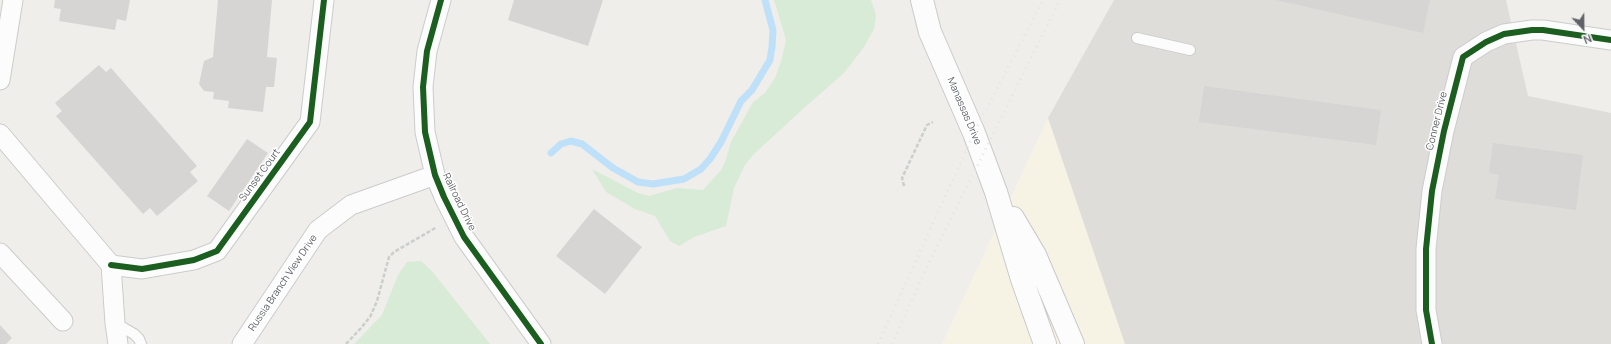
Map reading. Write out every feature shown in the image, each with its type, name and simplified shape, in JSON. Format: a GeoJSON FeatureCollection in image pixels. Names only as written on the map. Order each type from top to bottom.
{"type":"FeatureCollection","features":[{"type":"Feature","properties":{"kind":"main road","name":"Manassas Drive"},"geometry":{"type":"LineString","coordinates":[[910,0],[930,32],[974,133],[996,192],[1022,279],[1045,344]]}},
{"type":"Feature","properties":{"kind":"main road","name":"Manassas Drive"},"geometry":{"type":"LineString","coordinates":[[922,0],[930,32]]}},
{"type":"Feature","properties":{"kind":"main road","name":"Manassas Drive"},"geometry":{"type":"LineString","coordinates":[[996,192],[1035,256],[1074,344]]}},
{"type":"Feature","properties":{"kind":"street"},"geometry":{"type":"LineString","coordinates":[[0,80],[13,0]]}},
{"type":"Feature","properties":{"kind":"street","name":"Sunset Court"},"geometry":{"type":"LineString","coordinates":[[111,265],[142,270],[194,260],[217,251],[310,122],[324,0]]}},
{"type":"Feature","properties":{"kind":"street","name":"Railroad Drive"},"geometry":{"type":"LineString","coordinates":[[441,0],[427,51],[423,87],[425,132],[435,175],[464,236],[541,344]]}},
{"type":"Feature","properties":{"kind":"street","name":"Conner Drive"},"geometry":{"type":"LineString","coordinates":[[1432,344],[1426,310],[1426,249],[1432,191],[1444,131],[1463,57],[1486,42],[1504,34],[1532,30],[1543,30],[1611,40]]}},
{"type":"Feature","properties":{"kind":"street"},"geometry":{"type":"LineString","coordinates":[[0,134],[111,265],[118,344]]}},
{"type":"Feature","properties":{"kind":"street","name":"Russia Branch View Drive"},"geometry":{"type":"LineString","coordinates":[[242,344],[318,230],[351,205],[435,175]]}},
{"type":"Feature","properties":{"kind":"street"},"geometry":{"type":"LineString","coordinates":[[0,253],[63,322]]}},
{"type":"Feature","properties":{"kind":"lane"},"geometry":{"type":"LineString","coordinates":[[1137,38],[1190,50]]}},
{"type":"Feature","properties":{"kind":"lane"},"geometry":{"type":"LineString","coordinates":[[115,323],[134,334],[139,339],[141,344]]}},
{"type":"Feature","properties":{"kind":"path"},"geometry":{"type":"LineString","coordinates":[[904,186],[902,178],[926,125],[933,122]]}},
{"type":"Feature","properties":{"kind":"path"},"geometry":{"type":"LineString","coordinates":[[346,344],[370,317],[377,301],[389,257],[394,252],[454,217]]}},
{"type":"Feature","properties":{"kind":"shaded area"},"geometry":{"type":"Polygon","coordinates":[[[1114,0],[1506,0],[1528,96],[1611,113],[1611,344],[1125,344],[1048,118],[1114,0]]]}},
{"type":"Feature","properties":{"kind":"shaded area"},"geometry":{"type":"Polygon","coordinates":[[[1048,118],[1125,344],[942,344],[1048,118]]]}},
{"type":"Feature","properties":{"kind":"green space"},"geometry":{"type":"Polygon","coordinates":[[[774,0],[871,0],[876,15],[874,29],[864,47],[844,73],[753,155],[745,165],[734,188],[726,226],[694,237],[679,246],[670,241],[655,216],[635,209],[606,192],[592,169],[638,193],[649,196],[677,188],[703,190],[721,170],[731,142],[753,102],[765,93],[776,76],[786,40],[774,0]]]}},
{"type":"Feature","properties":{"kind":"green space"},"geometry":{"type":"Polygon","coordinates":[[[421,261],[431,270],[490,344],[354,344],[382,315],[398,275],[407,262],[421,261]]]}},
{"type":"Feature","properties":{"kind":"building"},"geometry":{"type":"Polygon","coordinates":[[[55,0],[130,0],[126,21],[117,19],[115,30],[59,21],[61,9],[54,8],[55,0]]]}},
{"type":"Feature","properties":{"kind":"building"},"geometry":{"type":"Polygon","coordinates":[[[218,0],[272,0],[267,57],[277,58],[274,87],[266,87],[263,112],[228,108],[229,101],[213,99],[214,92],[204,91],[199,84],[204,61],[213,57],[218,0]]]}},
{"type":"Feature","properties":{"kind":"building"},"geometry":{"type":"Polygon","coordinates":[[[514,0],[603,0],[588,46],[508,20],[514,0]]]}},
{"type":"Feature","properties":{"kind":"building"},"geometry":{"type":"Polygon","coordinates":[[[1276,0],[1430,0],[1423,33],[1276,0]]]}},
{"type":"Feature","properties":{"kind":"building"},"geometry":{"type":"Polygon","coordinates":[[[99,65],[106,72],[111,68],[197,166],[190,172],[198,181],[157,216],[150,208],[143,214],[56,116],[62,111],[55,103],[99,65]]]}},
{"type":"Feature","properties":{"kind":"building"},"geometry":{"type":"Polygon","coordinates":[[[1204,86],[1381,110],[1376,145],[1199,122],[1204,86]]]}},
{"type":"Feature","properties":{"kind":"building"},"geometry":{"type":"Polygon","coordinates":[[[247,139],[268,153],[229,211],[207,196],[247,139]]]}},
{"type":"Feature","properties":{"kind":"building"},"geometry":{"type":"Polygon","coordinates":[[[1493,143],[1583,155],[1576,210],[1495,199],[1499,175],[1489,173],[1493,143]]]}},
{"type":"Feature","properties":{"kind":"building"},"geometry":{"type":"Polygon","coordinates":[[[594,209],[642,247],[605,294],[556,256],[594,209]]]}},
{"type":"Feature","properties":{"kind":"building"},"geometry":{"type":"Polygon","coordinates":[[[0,325],[12,338],[6,344],[0,344],[0,325]]]}},
{"type":"Feature","properties":{"kind":"waterway"},"geometry":{"type":"LineString","coordinates":[[551,153],[561,144],[571,141],[582,144],[613,168],[638,182],[653,184],[684,179],[701,169],[710,159],[721,142],[741,101],[752,90],[770,60],[773,30],[765,0]]}},
{"type":"Feature","properties":{"kind":"railway"},"geometry":{"type":"LineString","coordinates":[[878,344],[974,133],[1043,0]]}},
{"type":"Feature","properties":{"kind":"railway"},"geometry":{"type":"LineString","coordinates":[[892,344],[926,269],[1060,0]]}},
{"type":"Feature","properties":{"kind":"cycle path"},"geometry":{"type":"LineString","coordinates":[[111,265],[142,269],[194,260],[217,251],[310,122],[324,0]]}},
{"type":"Feature","properties":{"kind":"cycle path"},"geometry":{"type":"LineString","coordinates":[[441,0],[427,51],[423,87],[425,132],[435,175],[464,237],[541,344]]}},
{"type":"Feature","properties":{"kind":"cycle path"},"geometry":{"type":"LineString","coordinates":[[1432,344],[1426,310],[1426,249],[1432,191],[1444,131],[1463,57],[1486,42],[1504,34],[1532,30],[1543,30],[1611,40]]}}]}
